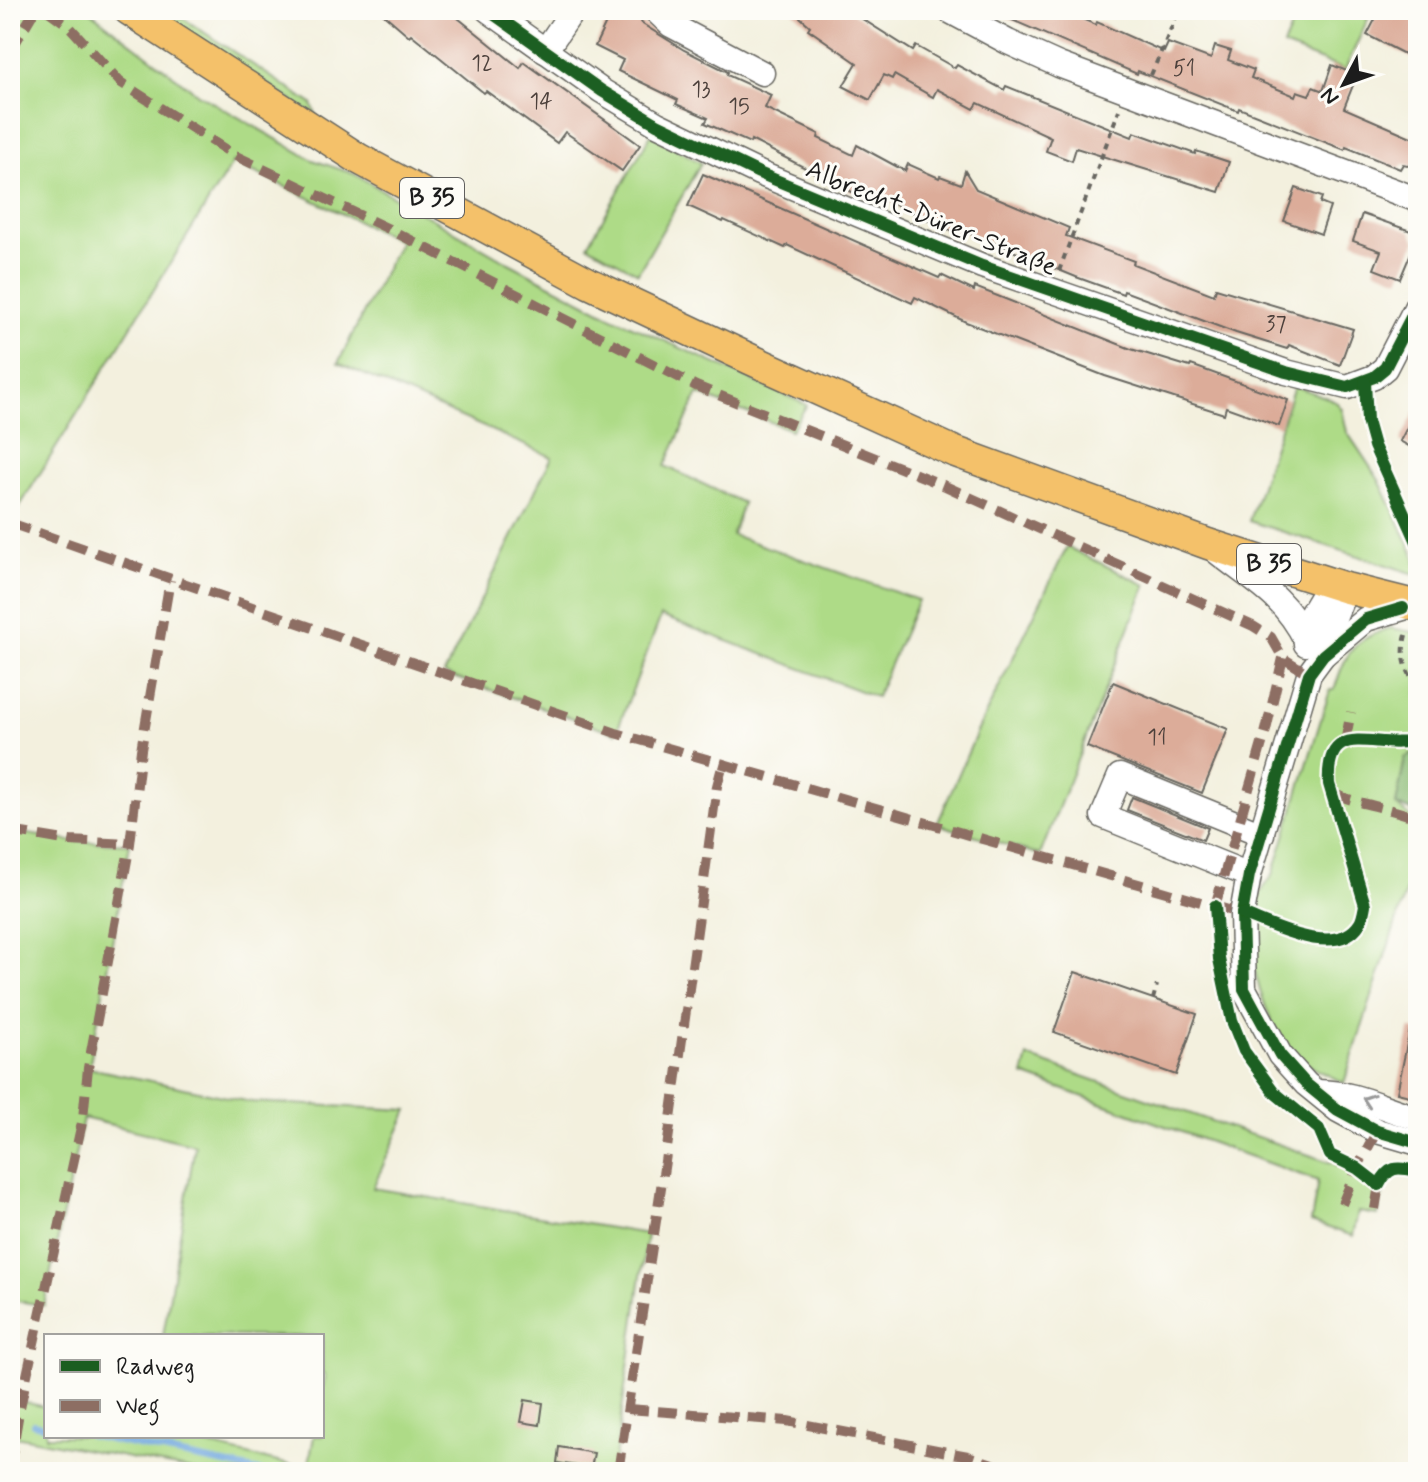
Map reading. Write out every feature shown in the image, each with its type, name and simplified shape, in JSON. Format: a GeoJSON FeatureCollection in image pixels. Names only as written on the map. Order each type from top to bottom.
{"type":"FeatureCollection","features":[{"type":"Feature","properties":{"kind":"main road","name":"B 35"},"geometry":{"type":"LineString","coordinates":[[129,10],[359,159],[589,283],[953,451],[1410,614]]}},
{"type":"Feature","properties":{"kind":"street","name":"Albrecht-Dürer-Straße"},"geometry":{"type":"LineString","coordinates":[[488,10],[602,91],[657,124],[846,211],[1052,292],[1286,372],[1347,387],[1365,382]]}},
{"type":"Feature","properties":{"kind":"street"},"geometry":{"type":"LineString","coordinates":[[545,51],[573,10]]}},
{"type":"Feature","properties":{"kind":"street"},"geometry":{"type":"LineString","coordinates":[[655,10],[671,25],[762,73]]}},
{"type":"Feature","properties":{"kind":"street"},"geometry":{"type":"LineString","coordinates":[[948,10],[1132,101],[1418,200]]}},
{"type":"Feature","properties":{"kind":"street"},"geometry":{"type":"LineString","coordinates":[[1365,382],[1385,368],[1418,304]]}},
{"type":"Feature","properties":{"kind":"street"},"geometry":{"type":"LineString","coordinates":[[1208,544],[1280,599],[1296,618],[1313,656]]}},
{"type":"Feature","properties":{"kind":"street"},"geometry":{"type":"LineString","coordinates":[[1338,586],[1331,625],[1313,656],[1249,875],[1242,914],[1244,989],[1280,1055],[1317,1092],[1338,1110],[1377,1131],[1418,1143]]}},
{"type":"Feature","properties":{"kind":"street"},"geometry":{"type":"LineString","coordinates":[[1313,656],[1366,619],[1410,614]]}},
{"type":"Feature","properties":{"kind":"street"},"geometry":{"type":"LineString","coordinates":[[1249,875],[1103,816],[1120,776],[1262,834]]}},
{"type":"Feature","properties":{"kind":"street"},"geometry":{"type":"LineString","coordinates":[[1167,842],[1187,803]]}},
{"type":"Feature","properties":{"kind":"street"},"geometry":{"type":"LineString","coordinates":[[1167,842],[1187,803]]}},
{"type":"Feature","properties":{"kind":"street"},"geometry":{"type":"LineString","coordinates":[[1317,1092],[1362,1097],[1418,1118]]}},
{"type":"Feature","properties":{"kind":"path"},"geometry":{"type":"LineString","coordinates":[[1052,292],[1132,101],[1179,10]]}},
{"type":"Feature","properties":{"kind":"path"},"geometry":{"type":"LineString","coordinates":[[1365,382],[1367,421],[1374,446],[1418,544]]}},
{"type":"Feature","properties":{"kind":"path"},"geometry":{"type":"LineString","coordinates":[[1404,509],[1418,512]]}},
{"type":"Feature","properties":{"kind":"path"},"geometry":{"type":"LineString","coordinates":[[1410,614],[1402,651],[1405,668],[1418,689]]}},
{"type":"Feature","properties":{"kind":"path"},"geometry":{"type":"LineString","coordinates":[[1242,914],[1308,938],[1328,941],[1346,937],[1361,923],[1365,905],[1329,784],[1328,766],[1334,751],[1345,742],[1360,739],[1404,744],[1418,739]]}},
{"type":"Feature","properties":{"kind":"path"},"geometry":{"type":"LineString","coordinates":[[1153,999],[1157,985]]}},
{"type":"Feature","properties":{"kind":"green space"},"geometry":{"type":"Polygon","coordinates":[[[10,10],[88,10],[198,94],[313,160],[354,174],[509,263],[610,316],[807,405],[791,430],[698,394],[665,466],[743,503],[732,535],[918,600],[876,697],[661,616],[616,733],[444,674],[552,457],[338,363],[400,241],[233,162],[10,522],[10,10]]]}},
{"type":"Feature","properties":{"kind":"green space"},"geometry":{"type":"Polygon","coordinates":[[[153,10],[181,17],[312,104],[317,117],[153,10]]]}},
{"type":"Feature","properties":{"kind":"green space"},"geometry":{"type":"Polygon","coordinates":[[[1299,10],[1372,10],[1345,70],[1283,46],[1299,10]]]}},
{"type":"Feature","properties":{"kind":"green space"},"geometry":{"type":"Polygon","coordinates":[[[651,134],[701,163],[638,273],[588,245],[651,134]]]}},
{"type":"Feature","properties":{"kind":"green space"},"geometry":{"type":"Polygon","coordinates":[[[1294,386],[1328,398],[1342,409],[1347,432],[1379,480],[1415,557],[1418,575],[1249,521],[1294,386]]]}},
{"type":"Feature","properties":{"kind":"green space"},"geometry":{"type":"Polygon","coordinates":[[[1067,547],[1146,585],[1040,855],[937,824],[977,732],[1067,547]]]}},
{"type":"Feature","properties":{"kind":"green space"},"geometry":{"type":"Polygon","coordinates":[[[1391,628],[1418,633],[1418,751],[1405,758],[1396,805],[1418,823],[1418,854],[1344,1083],[1300,1059],[1277,1030],[1260,992],[1251,932],[1258,898],[1273,875],[1330,690],[1334,690],[1352,649],[1367,637],[1391,628]]]}},
{"type":"Feature","properties":{"kind":"green space"},"geometry":{"type":"Polygon","coordinates":[[[1418,751],[1418,813],[1396,805],[1405,758],[1418,751]]]}},
{"type":"Feature","properties":{"kind":"green space"},"geometry":{"type":"Polygon","coordinates":[[[10,831],[70,841],[130,844],[89,1068],[251,1102],[408,1110],[373,1188],[647,1234],[613,1472],[202,1472],[10,1435],[10,1399],[44,1407],[44,1438],[176,1438],[308,1469],[314,1438],[324,1438],[324,1334],[163,1334],[195,1145],[83,1118],[44,1305],[10,1300],[10,831]]]}},
{"type":"Feature","properties":{"kind":"green space"},"geometry":{"type":"Polygon","coordinates":[[[1028,1057],[1385,1184],[1378,1215],[1358,1212],[1353,1236],[1311,1222],[1318,1181],[1023,1075],[1028,1057]]]}},
{"type":"Feature","properties":{"kind":"building"},"geometry":{"type":"Polygon","coordinates":[[[379,10],[448,10],[520,68],[524,62],[640,145],[622,171],[565,132],[557,143],[486,91],[484,93],[379,10]]]}},
{"type":"Feature","properties":{"kind":"building"},"geometry":{"type":"Polygon","coordinates":[[[612,10],[640,10],[641,23],[684,50],[728,72],[727,75],[771,95],[765,108],[819,134],[818,138],[853,155],[857,145],[905,171],[908,164],[961,184],[965,171],[976,189],[1069,228],[1066,236],[1134,261],[1133,264],[1214,295],[1216,288],[1353,329],[1340,365],[1289,345],[1287,349],[1236,333],[1124,291],[1123,294],[959,229],[958,234],[857,186],[854,193],[751,140],[750,143],[705,123],[708,118],[676,104],[678,100],[618,71],[623,60],[595,46],[612,10]]]}},
{"type":"Feature","properties":{"kind":"building"},"geometry":{"type":"Polygon","coordinates":[[[792,10],[848,10],[913,51],[916,46],[1004,90],[1006,86],[1132,137],[1134,132],[1195,154],[1196,151],[1229,162],[1219,192],[1076,148],[1072,161],[1046,151],[1051,137],[978,103],[974,109],[937,89],[933,97],[894,75],[892,79],[884,75],[870,100],[843,86],[857,63],[808,29],[810,26],[792,10]]]}},
{"type":"Feature","properties":{"kind":"building"},"geometry":{"type":"Polygon","coordinates":[[[989,10],[1061,10],[1096,25],[1097,22],[1164,52],[1168,43],[1211,59],[1215,46],[1231,51],[1228,60],[1254,70],[1251,78],[1295,96],[1297,91],[1309,95],[1313,87],[1323,91],[1332,65],[1357,75],[1344,108],[1418,140],[1418,167],[1403,164],[1400,169],[1239,108],[1238,111],[1138,71],[1137,74],[989,10]]]}},
{"type":"Feature","properties":{"kind":"building"},"geometry":{"type":"Polygon","coordinates":[[[1380,10],[1393,10],[1418,22],[1418,61],[1367,35],[1380,10]]]}},
{"type":"Feature","properties":{"kind":"building"},"geometry":{"type":"Polygon","coordinates":[[[703,174],[939,278],[941,275],[974,291],[975,287],[1131,349],[1191,365],[1288,400],[1279,426],[1226,407],[1224,414],[1105,376],[966,322],[915,297],[912,303],[787,245],[785,248],[723,222],[688,206],[703,174]]]}},
{"type":"Feature","properties":{"kind":"building"},"geometry":{"type":"Polygon","coordinates":[[[1296,188],[1322,197],[1320,203],[1330,207],[1321,234],[1284,221],[1296,188]]]}},
{"type":"Feature","properties":{"kind":"building"},"geometry":{"type":"Polygon","coordinates":[[[1362,214],[1411,231],[1416,241],[1400,279],[1374,269],[1381,251],[1353,241],[1362,214]]]}},
{"type":"Feature","properties":{"kind":"building"},"geometry":{"type":"Polygon","coordinates":[[[1418,406],[1418,451],[1400,441],[1418,406]]]}},
{"type":"Feature","properties":{"kind":"building"},"geometry":{"type":"Polygon","coordinates":[[[1113,682],[1228,729],[1202,793],[1087,747],[1113,682]]]}},
{"type":"Feature","properties":{"kind":"building"},"geometry":{"type":"Polygon","coordinates":[[[1132,797],[1208,828],[1203,840],[1127,810],[1132,797]]]}},
{"type":"Feature","properties":{"kind":"building"},"geometry":{"type":"Polygon","coordinates":[[[1075,972],[1197,1014],[1176,1075],[1054,1032],[1075,972]]]}},
{"type":"Feature","properties":{"kind":"building"},"geometry":{"type":"Polygon","coordinates":[[[1410,1029],[1418,1030],[1418,1098],[1397,1093],[1410,1029]]]}},
{"type":"Feature","properties":{"kind":"building"},"geometry":{"type":"Polygon","coordinates":[[[525,1400],[543,1403],[540,1425],[521,1422],[525,1400]]]}},
{"type":"Feature","properties":{"kind":"building"},"geometry":{"type":"Polygon","coordinates":[[[559,1447],[594,1453],[591,1468],[557,1463],[559,1447]]]}},
{"type":"Feature","properties":{"kind":"waterway"},"geometry":{"type":"LineString","coordinates":[[33,1424],[44,1427]]}},
{"type":"Feature","properties":{"kind":"waterway"},"geometry":{"type":"LineString","coordinates":[[100,1438],[263,1472]]}},
{"type":"Feature","properties":{"kind":"marked path"},"geometry":{"type":"LineString","coordinates":[[10,52],[35,10]]}},
{"type":"Feature","properties":{"kind":"marked path"},"geometry":{"type":"LineString","coordinates":[[47,10],[68,25],[120,82],[234,155],[397,233],[696,386],[943,485],[1253,626],[1271,637],[1283,658],[1309,674]]}},
{"type":"Feature","properties":{"kind":"marked path"},"geometry":{"type":"LineString","coordinates":[[10,523],[616,733],[1242,914]]}},
{"type":"Feature","properties":{"kind":"marked path"},"geometry":{"type":"LineString","coordinates":[[10,1466],[83,1118],[88,1068],[130,844],[141,750],[170,580]]}},
{"type":"Feature","properties":{"kind":"marked path"},"geometry":{"type":"LineString","coordinates":[[1215,906],[1266,730],[1283,658]]}},
{"type":"Feature","properties":{"kind":"marked path"},"geometry":{"type":"LineString","coordinates":[[1345,742],[1351,712]]}},
{"type":"Feature","properties":{"kind":"marked path"},"geometry":{"type":"LineString","coordinates":[[618,1472],[717,786],[723,763]]}},
{"type":"Feature","properties":{"kind":"marked path"},"geometry":{"type":"LineString","coordinates":[[1332,793],[1418,819]]}},
{"type":"Feature","properties":{"kind":"marked path"},"geometry":{"type":"LineString","coordinates":[[10,831],[70,841],[130,844]]}},
{"type":"Feature","properties":{"kind":"marked path"},"geometry":{"type":"LineString","coordinates":[[1342,1204],[1377,1131]]}},
{"type":"Feature","properties":{"kind":"marked path"},"geometry":{"type":"LineString","coordinates":[[1375,1209],[1379,1185]]}},
{"type":"Feature","properties":{"kind":"marked path"},"geometry":{"type":"LineString","coordinates":[[628,1409],[787,1421],[968,1456],[1017,1472]]}},
{"type":"Feature","properties":{"kind":"cycle path"},"geometry":{"type":"LineString","coordinates":[[488,10],[602,91],[657,124],[759,173],[982,266],[1286,372],[1347,387],[1374,377],[1385,368],[1418,304]]}},
{"type":"Feature","properties":{"kind":"cycle path"},"geometry":{"type":"LineString","coordinates":[[1365,382],[1367,421],[1374,446],[1418,544]]}},
{"type":"Feature","properties":{"kind":"cycle path"},"geometry":{"type":"LineString","coordinates":[[1403,608],[1366,619],[1323,655],[1309,674],[1249,875],[1242,914],[1244,989],[1280,1055],[1306,1084],[1338,1110],[1377,1131],[1418,1143]]}},
{"type":"Feature","properties":{"kind":"cycle path"},"geometry":{"type":"LineString","coordinates":[[1242,914],[1286,931],[1320,939],[1336,939],[1350,934],[1360,923],[1365,905],[1329,784],[1330,762],[1336,749],[1345,743],[1418,739]]}},
{"type":"Feature","properties":{"kind":"cycle path"},"geometry":{"type":"LineString","coordinates":[[1215,906],[1219,959],[1232,1021],[1244,1051],[1275,1093],[1319,1129],[1330,1155],[1357,1168],[1379,1185],[1386,1174],[1394,1169],[1418,1171]]}}]}
